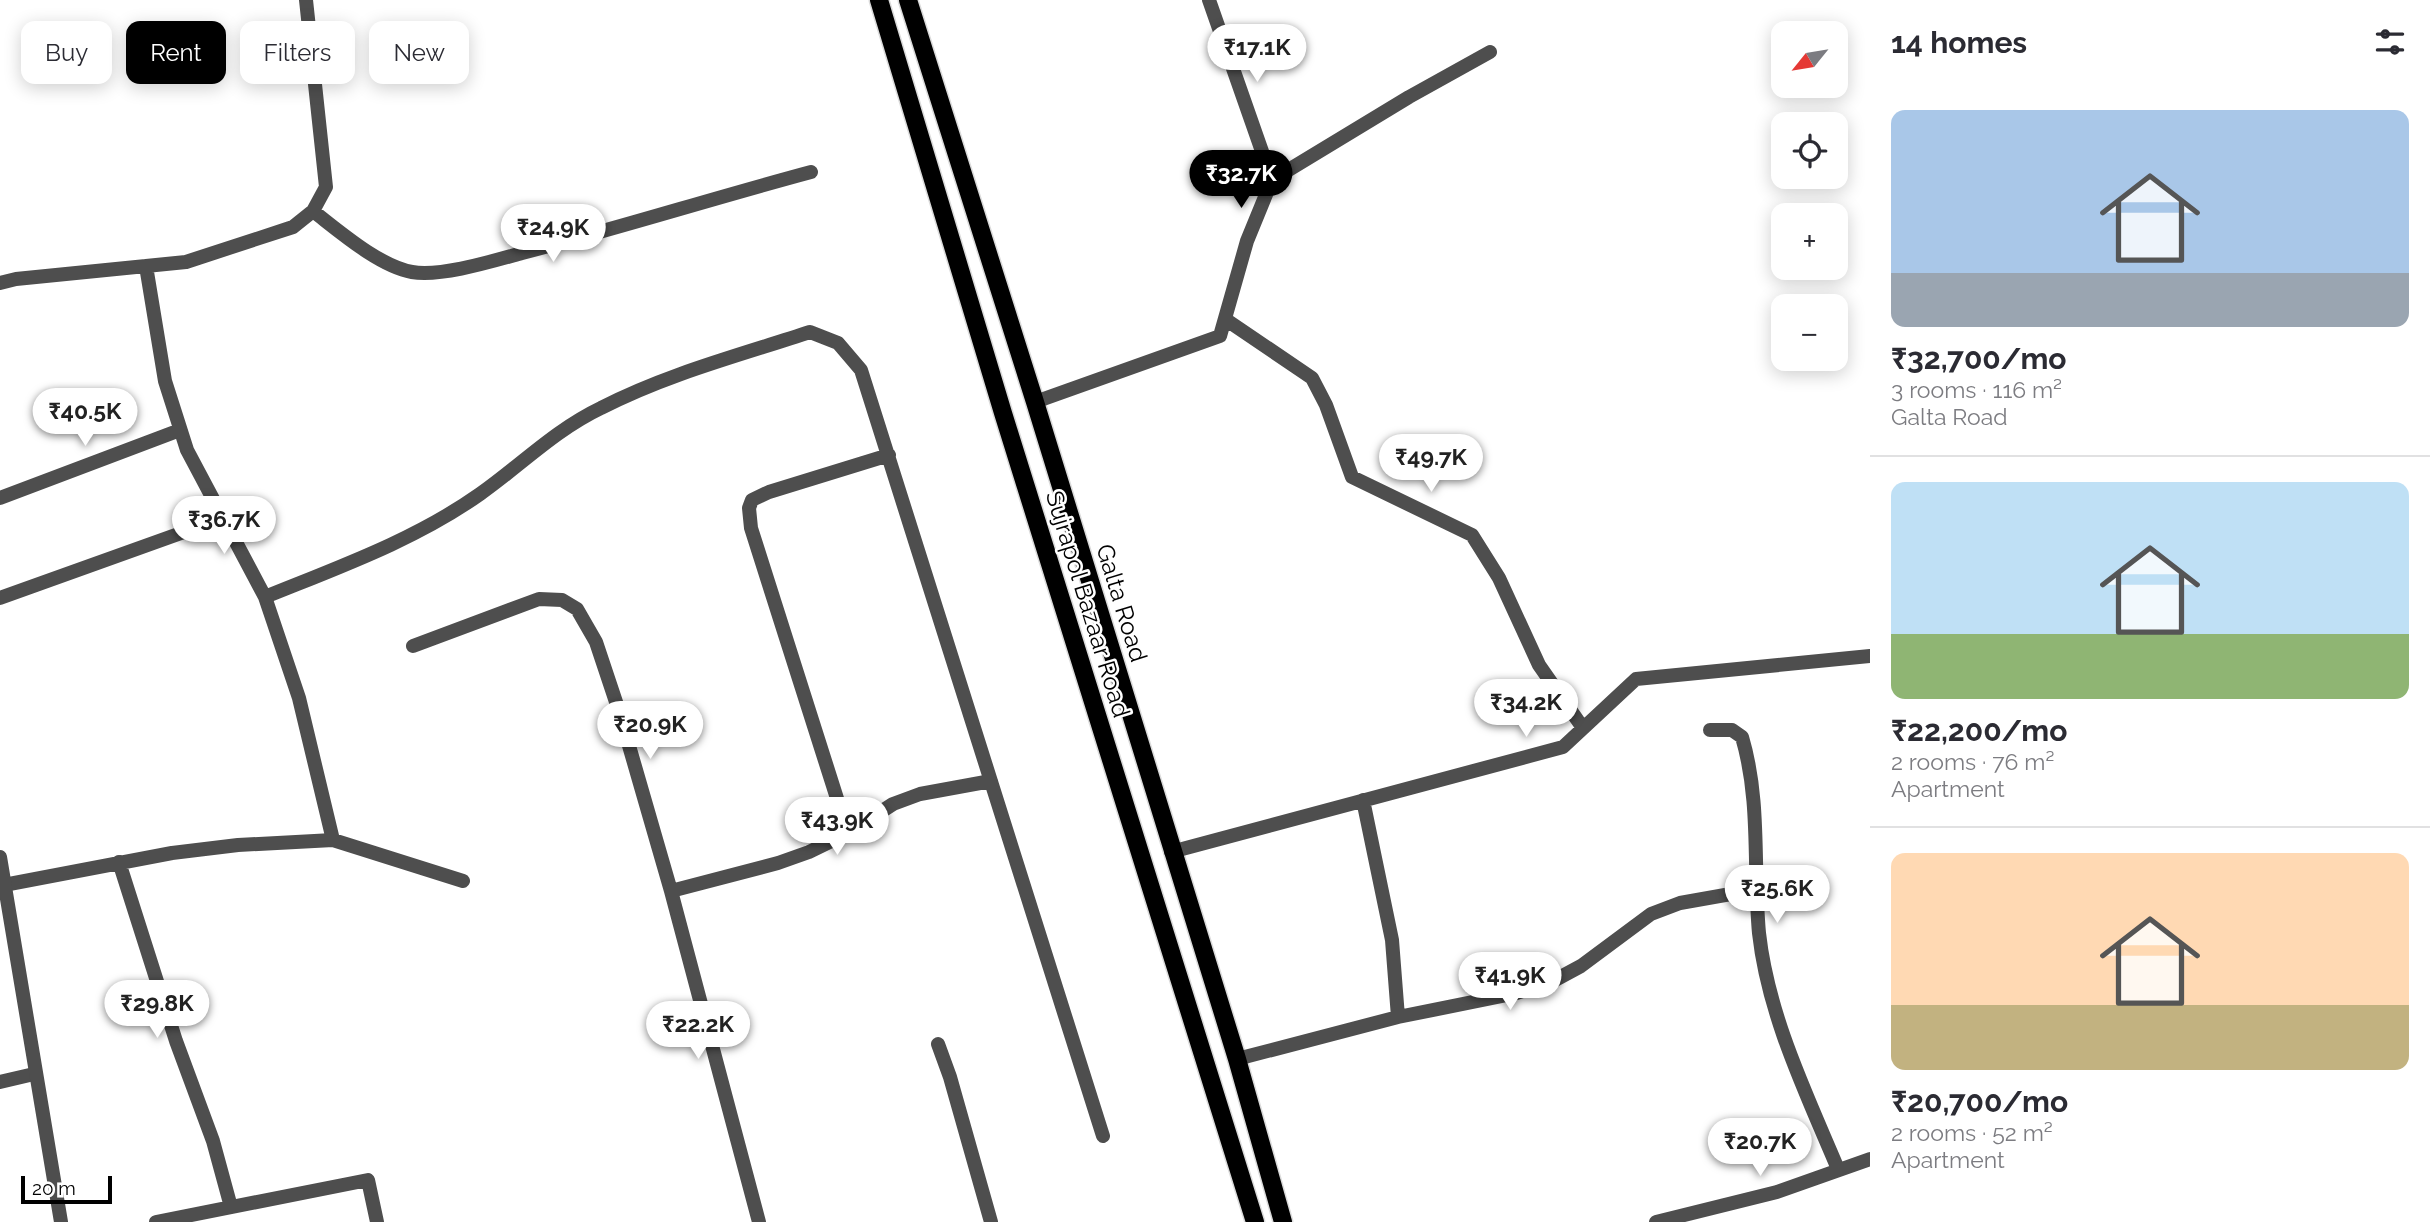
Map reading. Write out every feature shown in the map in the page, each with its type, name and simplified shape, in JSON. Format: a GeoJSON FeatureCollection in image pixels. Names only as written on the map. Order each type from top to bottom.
{"type":"FeatureCollection","features":[{"type":"Feature","properties":{"kind":"main road","name":"Sujrapol Bazaar Road"},"geometry":{"type":"LineString","coordinates":[[879,0],[1007,426],[1255,1222]]}},
{"type":"Feature","properties":{"kind":"main road","name":"Galta Road"},"geometry":{"type":"LineString","coordinates":[[908,0],[1237,1059],[1283,1222]]}},
{"type":"Feature","properties":{"kind":"street"},"geometry":{"type":"LineString","coordinates":[[0,283],[16,279],[186,262],[293,227],[313,211],[326,187],[306,0]]}},
{"type":"Feature","properties":{"kind":"street"},"geometry":{"type":"LineString","coordinates":[[1209,0],[1272,180]]}},
{"type":"Feature","properties":{"kind":"street"},"geometry":{"type":"LineString","coordinates":[[1035,402],[1220,336],[1247,242],[1272,180],[1490,51]]}},
{"type":"Feature","properties":{"kind":"street"},"geometry":{"type":"LineString","coordinates":[[313,211],[370,254],[412,272],[461,269],[619,229],[811,172]]}},
{"type":"Feature","properties":{"kind":"street"},"geometry":{"type":"LineString","coordinates":[[146,266],[165,381],[180,430],[187,450],[265,597],[299,698],[333,841]]}},
{"type":"Feature","properties":{"kind":"street"},"geometry":{"type":"LineString","coordinates":[[1225,320],[1312,378],[1326,405],[1352,477],[1433,514],[1472,536],[1499,578],[1539,665],[1583,728]]}},
{"type":"Feature","properties":{"kind":"street"},"geometry":{"type":"LineString","coordinates":[[265,597],[399,542],[480,494],[547,440],[599,408],[655,383],[810,331],[838,343],[861,370],[1103,1136]]}},
{"type":"Feature","properties":{"kind":"street"},"geometry":{"type":"LineString","coordinates":[[0,498],[180,430]]}},
{"type":"Feature","properties":{"kind":"street"},"geometry":{"type":"LineString","coordinates":[[848,833],[751,528],[748,508],[752,500],[769,492],[889,455]]}},
{"type":"Feature","properties":{"kind":"street"},"geometry":{"type":"LineString","coordinates":[[0,598],[223,517]]}},
{"type":"Feature","properties":{"kind":"street"},"geometry":{"type":"LineString","coordinates":[[414,646],[539,599],[562,600],[577,608],[596,642],[615,700],[671,891],[759,1222]]}},
{"type":"Feature","properties":{"kind":"street"},"geometry":{"type":"LineString","coordinates":[[1171,852],[1563,747],[1636,679],[1870,656]]}},
{"type":"Feature","properties":{"kind":"street"},"geometry":{"type":"LineString","coordinates":[[1710,730],[1732,730],[1742,737],[1747,753],[1756,824],[1759,932],[1768,983],[1798,1074],[1838,1169]]}},
{"type":"Feature","properties":{"kind":"street"},"geometry":{"type":"LineString","coordinates":[[671,891],[778,863],[848,833],[893,804],[919,794],[991,781]]}},
{"type":"Feature","properties":{"kind":"street"},"geometry":{"type":"LineString","coordinates":[[1363,800],[1392,940],[1398,1017]]}},
{"type":"Feature","properties":{"kind":"street"},"geometry":{"type":"LineString","coordinates":[[4,885],[119,862],[238,845],[333,841],[463,881]]}},
{"type":"Feature","properties":{"kind":"street"},"geometry":{"type":"LineString","coordinates":[[0,857],[34,1074],[61,1222]]}},
{"type":"Feature","properties":{"kind":"street"},"geometry":{"type":"LineString","coordinates":[[119,862],[176,1041],[213,1141],[231,1207]]}},
{"type":"Feature","properties":{"kind":"street"},"geometry":{"type":"LineString","coordinates":[[1237,1059],[1398,1017],[1517,993],[1555,980],[1581,966],[1651,914],[1680,903],[1759,889]]}},
{"type":"Feature","properties":{"kind":"street"},"geometry":{"type":"LineString","coordinates":[[939,1044],[991,1222]]}},
{"type":"Feature","properties":{"kind":"street"},"geometry":{"type":"LineString","coordinates":[[0,1082],[34,1074]]}},
{"type":"Feature","properties":{"kind":"street"},"geometry":{"type":"LineString","coordinates":[[1656,1222],[1777,1192],[1870,1159]]}},
{"type":"Feature","properties":{"kind":"street"},"geometry":{"type":"LineString","coordinates":[[156,1222],[368,1180],[377,1222]]}}]}
